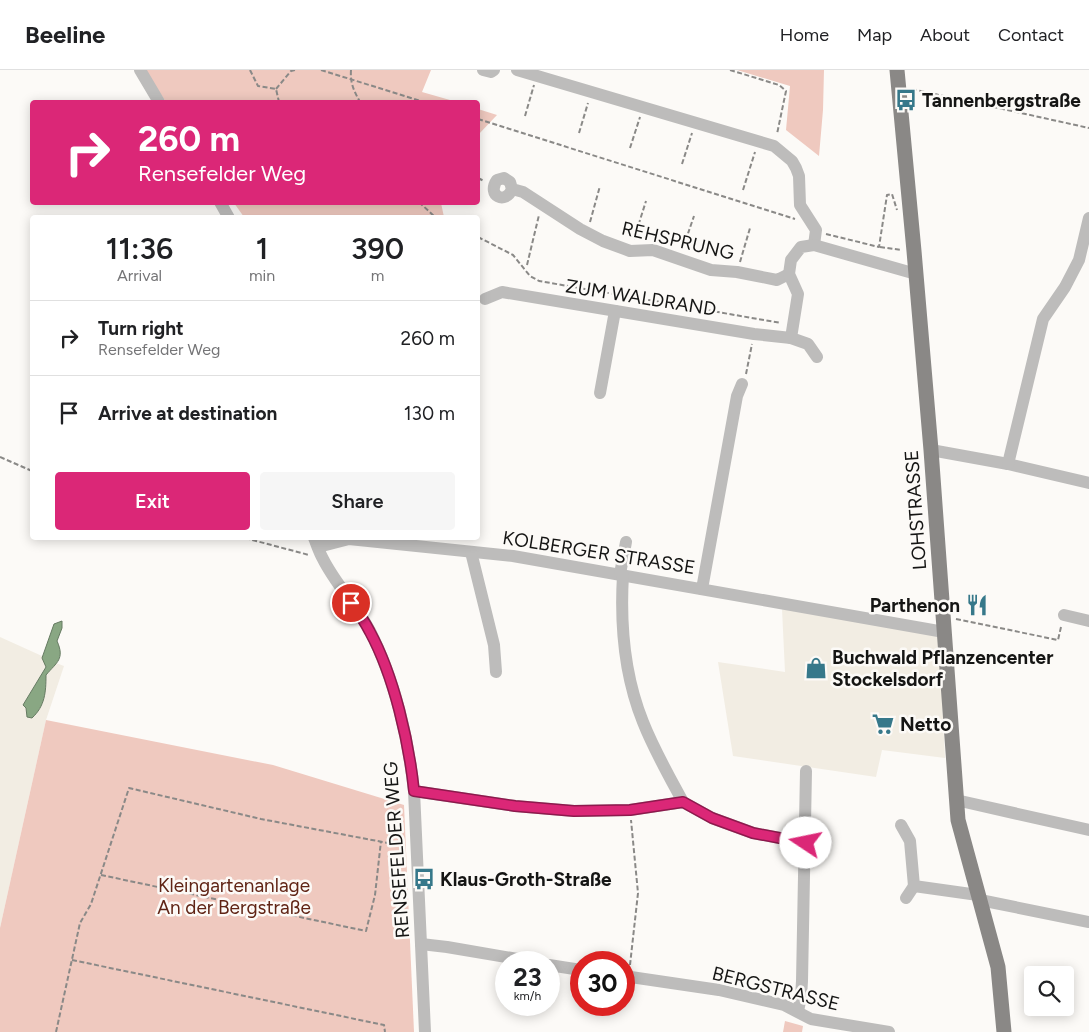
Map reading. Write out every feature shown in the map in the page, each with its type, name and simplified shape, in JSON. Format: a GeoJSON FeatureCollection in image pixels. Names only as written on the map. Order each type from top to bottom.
{"type":"FeatureCollection","features":[{"type":"Feature","properties":{"kind":"main road","name":"LOHSTRASSE"},"geometry":{"type":"LineString","coordinates":[[897,70],[931,450],[958,820],[998,967],[1004,1032]]}},
{"type":"Feature","properties":{"kind":"street"},"geometry":{"type":"LineString","coordinates":[[140,70],[158,100]]}},
{"type":"Feature","properties":{"kind":"street"},"geometry":{"type":"LineString","coordinates":[[483,70],[491,72],[494,70]]}},
{"type":"Feature","properties":{"kind":"street"},"geometry":{"type":"LineString","coordinates":[[517,70],[774,146],[792,161],[796,168],[799,176],[800,205],[814,227],[814,244]]}},
{"type":"Feature","properties":{"kind":"street","name":"REHSPRUNG"},"geometry":{"type":"LineString","coordinates":[[512,189],[523,192],[587,232],[630,251],[653,250],[711,270],[737,272],[777,280],[789,274]]}},
{"type":"Feature","properties":{"kind":"street"},"geometry":{"type":"LineString","coordinates":[[1008,464],[1043,319],[1074,272],[1087,239],[1089,218]]}},
{"type":"Feature","properties":{"kind":"street"},"geometry":{"type":"LineString","coordinates":[[792,332],[798,294],[789,274],[791,260],[801,247],[814,244],[916,274]]}},
{"type":"Feature","properties":{"kind":"street","name":"ZUM WALDRAND"},"geometry":{"type":"LineString","coordinates":[[485,299],[502,292],[754,334],[792,332],[808,344],[817,357]]}},
{"type":"Feature","properties":{"kind":"street"},"geometry":{"type":"LineString","coordinates":[[600,394],[615,311]]}},
{"type":"Feature","properties":{"kind":"street","name":"KOLBERGER STRASSE"},"geometry":{"type":"LineString","coordinates":[[702,588],[737,396],[742,384]]}},
{"type":"Feature","properties":{"kind":"street"},"geometry":{"type":"LineString","coordinates":[[931,450],[1008,464],[1089,483]]}},
{"type":"Feature","properties":{"kind":"street","name":"KOLBERGER STRASSE"},"geometry":{"type":"LineString","coordinates":[[316,542],[332,540]]}},
{"type":"Feature","properties":{"kind":"street","name":"KOLBERGER STRASSE"},"geometry":{"type":"LineString","coordinates":[[381,540],[430,543],[471,552],[513,556],[944,632]]}},
{"type":"Feature","properties":{"kind":"street","name":"RENSEFELDER WEG"},"geometry":{"type":"LineString","coordinates":[[316,542],[323,559],[370,632],[384,662],[411,762],[417,848],[425,1032]]}},
{"type":"Feature","properties":{"kind":"street"},"geometry":{"type":"LineString","coordinates":[[626,542],[622,574],[621,610],[624,651],[634,696],[651,739],[683,802],[712,818],[753,833],[806,843]]}},
{"type":"Feature","properties":{"kind":"street"},"geometry":{"type":"LineString","coordinates":[[471,552],[494,645],[496,672]]}},
{"type":"Feature","properties":{"kind":"street"},"geometry":{"type":"LineString","coordinates":[[1064,615],[1089,620]]}},
{"type":"Feature","properties":{"kind":"street"},"geometry":{"type":"LineString","coordinates":[[798,1011],[802,981],[806,771]]}},
{"type":"Feature","properties":{"kind":"street"},"geometry":{"type":"LineString","coordinates":[[414,791],[455,798],[574,811],[630,810],[683,802]]}},
{"type":"Feature","properties":{"kind":"street"},"geometry":{"type":"LineString","coordinates":[[956,800],[1089,830]]}},
{"type":"Feature","properties":{"kind":"street"},"geometry":{"type":"LineString","coordinates":[[901,825],[910,841],[914,886],[906,898]]}},
{"type":"Feature","properties":{"kind":"street"},"geometry":{"type":"LineString","coordinates":[[914,886],[1089,922]]}},
{"type":"Feature","properties":{"kind":"street"},"geometry":{"type":"LineString","coordinates":[[421,944],[495,955]]}},
{"type":"Feature","properties":{"kind":"street","name":"BERGSTRASSE"},"geometry":{"type":"LineString","coordinates":[[635,978],[719,990],[784,1005],[811,1019],[889,1032]]}},
{"type":"Feature","properties":{"kind":"path"},"geometry":{"type":"LineString","coordinates":[[250,70],[258,86],[276,89]]}},
{"type":"Feature","properties":{"kind":"path"},"geometry":{"type":"LineString","coordinates":[[276,89],[295,70]]}},
{"type":"Feature","properties":{"kind":"path"},"geometry":{"type":"LineString","coordinates":[[321,70],[418,100]]}},
{"type":"Feature","properties":{"kind":"path"},"geometry":{"type":"LineString","coordinates":[[351,70],[352,89],[359,100]]}},
{"type":"Feature","properties":{"kind":"path"},"geometry":{"type":"LineString","coordinates":[[730,70],[778,85],[786,91],[774,146]]}},
{"type":"Feature","properties":{"kind":"path"},"geometry":{"type":"LineString","coordinates":[[525,116],[536,76]]}},
{"type":"Feature","properties":{"kind":"path"},"geometry":{"type":"LineString","coordinates":[[898,86],[1089,128]]}},
{"type":"Feature","properties":{"kind":"path"},"geometry":{"type":"LineString","coordinates":[[276,89],[279,100]]}},
{"type":"Feature","properties":{"kind":"path"},"geometry":{"type":"LineString","coordinates":[[579,133],[592,91]]}},
{"type":"Feature","properties":{"kind":"path"},"geometry":{"type":"LineString","coordinates":[[630,148],[643,107]]}},
{"type":"Feature","properties":{"kind":"path"},"geometry":{"type":"LineString","coordinates":[[480,120],[879,247],[914,251]]}},
{"type":"Feature","properties":{"kind":"path"},"geometry":{"type":"LineString","coordinates":[[682,164],[695,123]]}},
{"type":"Feature","properties":{"kind":"path"},"geometry":{"type":"LineString","coordinates":[[743,190],[758,141]]}},
{"type":"Feature","properties":{"kind":"path"},"geometry":{"type":"LineString","coordinates":[[587,232],[600,186]]}},
{"type":"Feature","properties":{"kind":"path"},"geometry":{"type":"LineString","coordinates":[[879,247],[886,199],[889,194],[892,194],[895,201],[898,217]]}},
{"type":"Feature","properties":{"kind":"path"},"geometry":{"type":"LineString","coordinates":[[630,251],[646,201]]}},
{"type":"Feature","properties":{"kind":"path"},"geometry":{"type":"LineString","coordinates":[[527,265],[542,203]]}},
{"type":"Feature","properties":{"kind":"path"},"geometry":{"type":"LineString","coordinates":[[422,205],[433,215]]}},
{"type":"Feature","properties":{"kind":"path"},"geometry":{"type":"LineString","coordinates":[[680,260],[694,216]]}},
{"type":"Feature","properties":{"kind":"path"},"geometry":{"type":"LineString","coordinates":[[737,272],[750,228]]}},
{"type":"Feature","properties":{"kind":"path"},"geometry":{"type":"LineString","coordinates":[[480,239],[513,255],[530,276],[539,281],[792,332]]}},
{"type":"Feature","properties":{"kind":"path"},"geometry":{"type":"LineString","coordinates":[[742,384],[747,371],[754,334]]}},
{"type":"Feature","properties":{"kind":"path"},"geometry":{"type":"LineString","coordinates":[[0,457],[30,470]]}},
{"type":"Feature","properties":{"kind":"path"},"geometry":{"type":"LineString","coordinates":[[252,540],[323,559]]}},
{"type":"Feature","properties":{"kind":"path"},"geometry":{"type":"LineString","coordinates":[[943,616],[1058,640],[1064,615]]}},
{"type":"Feature","properties":{"kind":"path"},"geometry":{"type":"LineString","coordinates":[[56,1032],[80,923],[91,904],[129,788],[261,819],[417,848]]}},
{"type":"Feature","properties":{"kind":"path"},"geometry":{"type":"LineString","coordinates":[[630,810],[638,893],[635,931],[631,951]]}},
{"type":"Feature","properties":{"kind":"path"},"geometry":{"type":"LineString","coordinates":[[101,875],[366,931],[375,895],[382,841]]}},
{"type":"Feature","properties":{"kind":"path"},"geometry":{"type":"LineString","coordinates":[[72,960],[384,1025],[385,1032]]}},
{"type":"Feature","properties":{"kind":"shaded area"},"geometry":{"type":"Polygon","coordinates":[[[782,609],[939,636],[945,758],[882,750],[876,777],[733,756],[718,662],[785,672],[782,609]]]}},
{"type":"Feature","properties":{"kind":"shaded area"},"geometry":{"type":"Polygon","coordinates":[[[62,621],[62,628],[57,641],[60,652],[59,660],[46,675],[45,693],[40,709],[32,718],[27,717],[26,708],[23,705],[46,667],[42,658],[54,624],[62,621]]]}},
{"type":"Feature","properties":{"kind":"shaded area"},"geometry":{"type":"Polygon","coordinates":[[[0,637],[42,656],[46,666],[23,705],[46,689],[46,675],[56,663],[64,666],[46,720],[0,928],[0,637]]]}},
{"type":"Feature","properties":{"kind":"green space"},"geometry":{"type":"Polygon","coordinates":[[[144,70],[431,70],[422,92],[450,100],[165,100],[144,70]]]}},
{"type":"Feature","properties":{"kind":"green space"},"geometry":{"type":"Polygon","coordinates":[[[737,70],[824,70],[819,156],[786,130],[790,86],[737,70]]]}},
{"type":"Feature","properties":{"kind":"green space"},"geometry":{"type":"Polygon","coordinates":[[[480,110],[497,115],[480,133],[480,110]]]}},
{"type":"Feature","properties":{"kind":"green space"},"geometry":{"type":"Polygon","coordinates":[[[235,205],[441,205],[444,215],[243,215],[235,205]]]}},
{"type":"Feature","properties":{"kind":"green space","name":"Kleingartenanlage An der Bergstraße"},"geometry":{"type":"Polygon","coordinates":[[[46,720],[273,765],[404,805],[414,1032],[0,1032],[0,928],[46,720]]]}},
{"type":"Feature","properties":{"kind":"green space"},"geometry":{"type":"Polygon","coordinates":[[[785,1021],[803,1026],[802,1032],[783,1032],[785,1021]]]}},
{"type":"Feature","properties":{"kind":"place","name":"Tannenbergstraße"},"geometry":{"type":"Point","coordinates":[906,100]}},
{"type":"Feature","properties":{"kind":"place","name":"Parthenon"},"geometry":{"type":"Point","coordinates":[977,605]}},
{"type":"Feature","properties":{"kind":"place","name":"Buchwald Pflanzencenter Stockelsdorf"},"geometry":{"type":"Point","coordinates":[816,668]}},
{"type":"Feature","properties":{"kind":"place","name":"Netto"},"geometry":{"type":"Point","coordinates":[883,724]}},
{"type":"Feature","properties":{"kind":"place","name":"Klaus-Groth-Straße"},"geometry":{"type":"Point","coordinates":[424,879]}},
{"type":"Feature","properties":{"kind":"route"},"geometry":{"type":"LineString","coordinates":[[351,603],[370,632],[384,662],[394,693],[411,762],[414,791],[515,806],[574,811],[630,810],[683,802],[712,818],[753,833],[806,843]]}}]}
